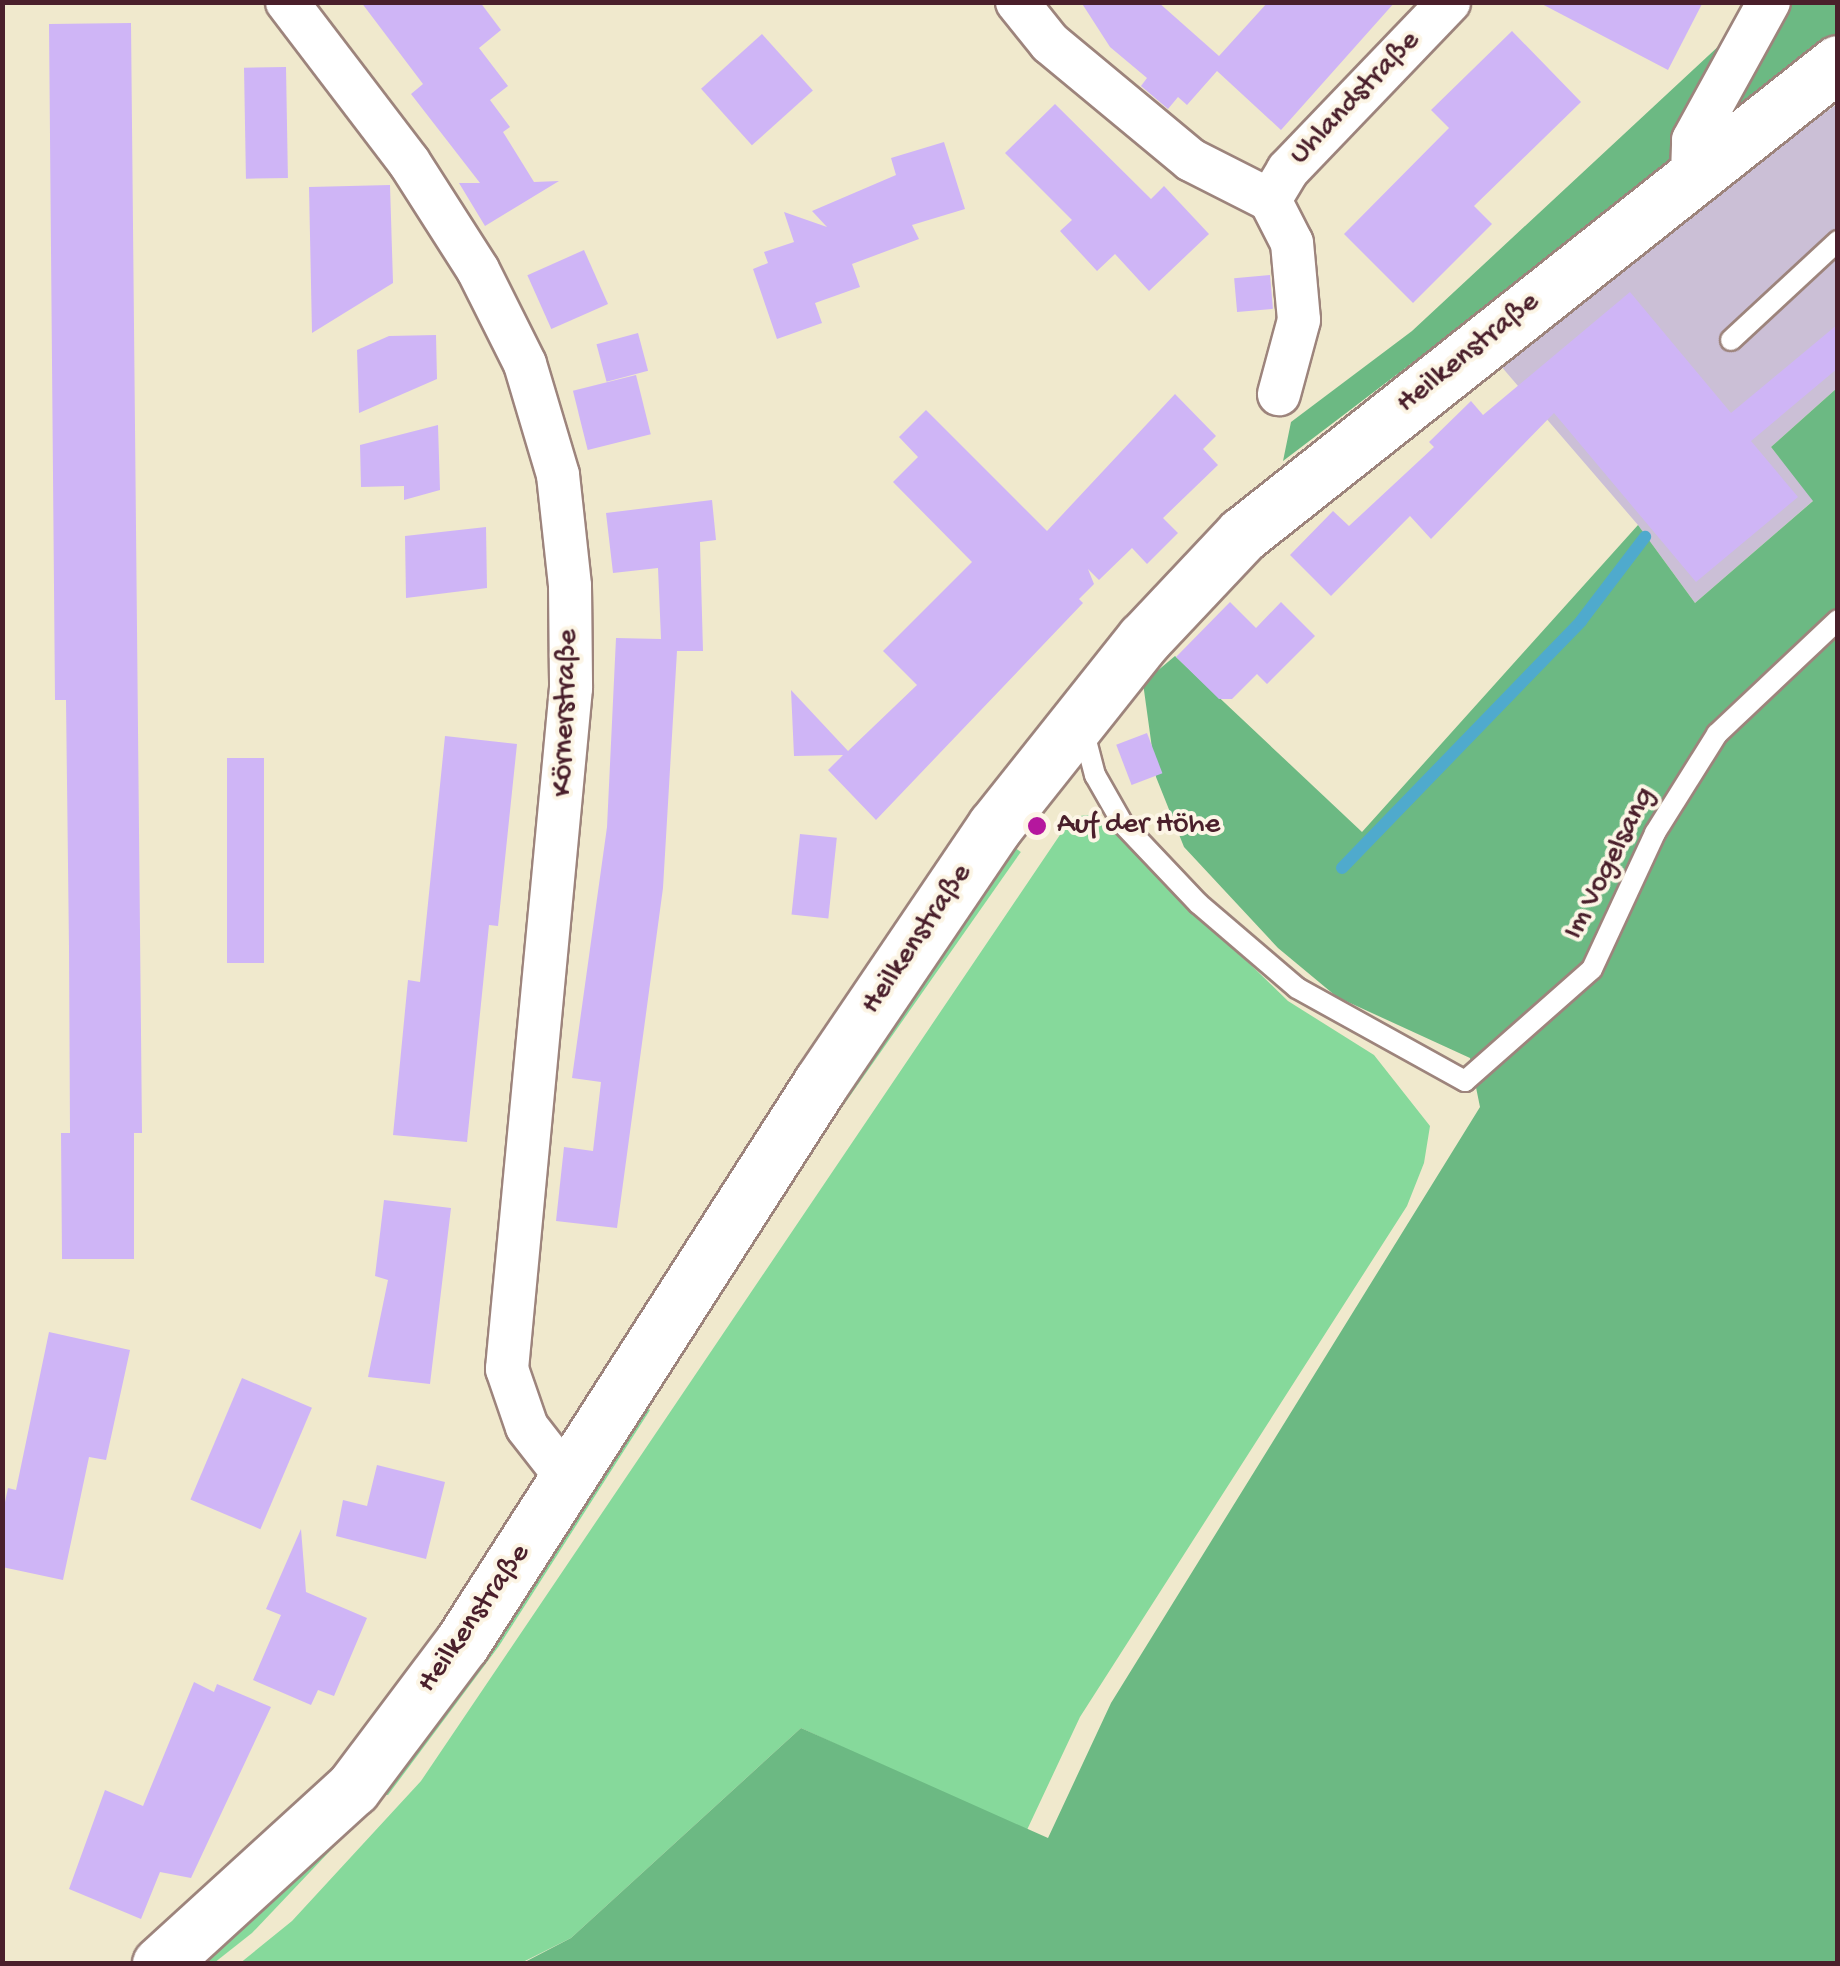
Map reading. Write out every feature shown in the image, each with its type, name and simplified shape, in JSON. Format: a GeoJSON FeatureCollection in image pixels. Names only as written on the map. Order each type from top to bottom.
{"type":"FeatureCollection","features":[{"type":"Feature","properties":{"kind":"street","name":"Körnerstraße"},"geometry":{"type":"LineString","coordinates":[[287,2],[409,162],[478,270],[525,364],[558,475],[570,586],[571,688],[507,1369],[527,1427],[569,1481]]}},
{"type":"Feature","properties":{"kind":"street"},"geometry":{"type":"LineString","coordinates":[[1017,2],[1050,43],[1191,160],[1270,200],[1292,243],[1299,320],[1279,394]]}},
{"type":"Feature","properties":{"kind":"street","name":"Uhlandstraße"},"geometry":{"type":"LineString","coordinates":[[1270,200],[1288,170],[1449,2]]}},
{"type":"Feature","properties":{"kind":"street"},"geometry":{"type":"LineString","coordinates":[[1692,174],[1694,140],[1769,2]]}},
{"type":"Feature","properties":{"kind":"street","name":"Heilkenstraße"},"geometry":{"type":"LineString","coordinates":[[160,1964],[353,1788],[462,1643],[832,1067],[996,826],[1080,716],[1242,535],[1692,174],[1838,63]]}},
{"type":"Feature","properties":{"kind":"lane"},"geometry":{"type":"LineString","coordinates":[[1730,340],[1838,240]]}},
{"type":"Feature","properties":{"kind":"lane","name":"Im Vogelsang"},"geometry":{"type":"LineString","coordinates":[[1080,716],[1095,776],[1123,824],[1199,904],[1297,988],[1387,1043],[1466,1080],[1592,969],[1655,833],[1717,734],[1838,620]]}},
{"type":"Feature","properties":{"kind":"shaded area"},"geometry":{"type":"Polygon","coordinates":[[[1837,104],[1837,388],[1771,447],[1814,500],[1695,603],[1638,525],[1500,365],[1702,201],[1837,104]]]}},
{"type":"Feature","properties":{"kind":"green space"},"geometry":{"type":"Polygon","coordinates":[[[1765,3],[1837,3],[1837,40],[1283,461],[1291,422],[1412,331],[1765,3]]]}},
{"type":"Feature","properties":{"kind":"green space"},"geometry":{"type":"Polygon","coordinates":[[[1837,388],[1837,1963],[521,1964],[571,1938],[801,1728],[1048,1838],[1111,1703],[1480,1107],[1470,1058],[1337,997],[1278,948],[1184,847],[1156,777],[1143,683],[1175,656],[1362,832],[1638,525],[1695,603],[1813,501],[1771,447],[1837,388]]]}},
{"type":"Feature","properties":{"kind":"green space"},"geometry":{"type":"Polygon","coordinates":[[[1096,814],[1288,1001],[1374,1055],[1430,1126],[1424,1163],[1407,1206],[1080,1717],[1026,1832],[801,1728],[571,1938],[521,1963],[239,1964],[292,1921],[421,1781],[1072,817],[1096,814]]]}},
{"type":"Feature","properties":{"kind":"green space"},"geometry":{"type":"Polygon","coordinates":[[[1011,845],[1021,852],[646,1387],[636,1380],[1011,845]]]}},
{"type":"Feature","properties":{"kind":"green space"},"geometry":{"type":"Polygon","coordinates":[[[640,1403],[650,1410],[499,1646],[388,1795],[372,1794],[640,1403]]]}},
{"type":"Feature","properties":{"kind":"green space"},"geometry":{"type":"Polygon","coordinates":[[[366,1813],[252,1933],[214,1963],[194,1964],[366,1813]]]}},
{"type":"Feature","properties":{"kind":"building"},"geometry":{"type":"Polygon","coordinates":[[[361,2],[480,2],[501,30],[479,48],[508,86],[490,100],[510,127],[503,132],[534,182],[559,181],[485,226],[459,183],[480,183],[411,94],[423,84],[361,2]]]}},
{"type":"Feature","properties":{"kind":"building"},"geometry":{"type":"Polygon","coordinates":[[[1081,2],[1158,2],[1219,56],[1268,2],[1395,2],[1281,130],[1217,71],[1187,105],[1178,97],[1168,109],[1141,86],[1147,78],[1110,47],[1081,2]]]}},
{"type":"Feature","properties":{"kind":"building"},"geometry":{"type":"Polygon","coordinates":[[[1538,2],[1703,2],[1668,70],[1538,2]]]}},
{"type":"Feature","properties":{"kind":"building"},"geometry":{"type":"Polygon","coordinates":[[[131,23],[142,1133],[134,1133],[134,1259],[62,1259],[61,1133],[70,1133],[69,948],[66,700],[55,700],[49,24],[131,23]]]}},
{"type":"Feature","properties":{"kind":"building"},"geometry":{"type":"Polygon","coordinates":[[[1512,31],[1581,102],[1474,206],[1492,224],[1413,303],[1344,234],[1449,128],[1431,110],[1512,31]]]}},
{"type":"Feature","properties":{"kind":"building"},"geometry":{"type":"Polygon","coordinates":[[[762,34],[813,90],[752,145],[701,89],[762,34]]]}},
{"type":"Feature","properties":{"kind":"building"},"geometry":{"type":"Polygon","coordinates":[[[286,67],[288,178],[246,179],[244,68],[286,67]]]}},
{"type":"Feature","properties":{"kind":"building"},"geometry":{"type":"Polygon","coordinates":[[[1055,104],[1151,199],[1164,186],[1209,234],[1149,291],[1115,254],[1097,271],[1060,231],[1072,220],[1005,153],[1055,104]]]}},
{"type":"Feature","properties":{"kind":"building"},"geometry":{"type":"Polygon","coordinates":[[[944,142],[965,209],[912,225],[919,239],[852,264],[860,287],[815,303],[822,323],[777,339],[753,269],[768,263],[764,252],[794,242],[784,212],[827,227],[812,211],[896,175],[891,158],[944,142]]]}},
{"type":"Feature","properties":{"kind":"building"},"geometry":{"type":"Polygon","coordinates":[[[390,185],[393,283],[312,333],[309,187],[390,185]]]}},
{"type":"Feature","properties":{"kind":"building"},"geometry":{"type":"Polygon","coordinates":[[[584,250],[608,304],[551,329],[527,275],[584,250]]]}},
{"type":"Feature","properties":{"kind":"building"},"geometry":{"type":"Polygon","coordinates":[[[1270,275],[1273,309],[1237,312],[1234,278],[1270,275]]]}},
{"type":"Feature","properties":{"kind":"building"},"geometry":{"type":"Polygon","coordinates":[[[1630,292],[1731,413],[1838,324],[1838,368],[1751,441],[1798,497],[1696,582],[1554,413],[1431,539],[1410,516],[1331,596],[1290,555],[1333,511],[1349,526],[1434,447],[1429,442],[1471,401],[1483,415],[1630,292]]]}},
{"type":"Feature","properties":{"kind":"building"},"geometry":{"type":"Polygon","coordinates":[[[638,333],[648,371],[607,382],[596,344],[638,333]]]}},
{"type":"Feature","properties":{"kind":"building"},"geometry":{"type":"Polygon","coordinates":[[[436,335],[437,379],[359,413],[357,350],[389,336],[436,335]]]}},
{"type":"Feature","properties":{"kind":"building"},"geometry":{"type":"Polygon","coordinates":[[[636,375],[651,434],[588,450],[573,391],[636,375]]]}},
{"type":"Feature","properties":{"kind":"building"},"geometry":{"type":"Polygon","coordinates":[[[1175,394],[1216,436],[1203,449],[1218,465],[1163,518],[1178,533],[1147,564],[1132,548],[1099,580],[1088,569],[1094,584],[1079,599],[1083,603],[876,820],[828,770],[843,755],[794,756],[791,690],[848,751],[917,685],[883,651],[972,562],[893,482],[918,457],[899,437],[926,410],[1047,531],[1175,394]]]}},
{"type":"Feature","properties":{"kind":"building"},"geometry":{"type":"Polygon","coordinates":[[[438,425],[440,490],[404,500],[404,486],[361,487],[360,445],[438,425]]]}},
{"type":"Feature","properties":{"kind":"building"},"geometry":{"type":"Polygon","coordinates":[[[712,500],[716,540],[700,542],[703,651],[677,651],[663,888],[617,1228],[556,1221],[564,1147],[593,1151],[601,1082],[572,1078],[607,827],[616,638],[661,639],[658,568],[613,573],[606,513],[712,500]]]}},
{"type":"Feature","properties":{"kind":"building"},"geometry":{"type":"Polygon","coordinates":[[[486,527],[487,588],[406,598],[405,536],[486,527]]]}},
{"type":"Feature","properties":{"kind":"building"},"geometry":{"type":"Polygon","coordinates":[[[1230,602],[1256,628],[1281,602],[1315,636],[1267,684],[1257,674],[1232,699],[1219,699],[1176,657],[1230,602]]]}},
{"type":"Feature","properties":{"kind":"building"},"geometry":{"type":"Polygon","coordinates":[[[1147,733],[1162,773],[1132,785],[1116,745],[1147,733]]]}},
{"type":"Feature","properties":{"kind":"building"},"geometry":{"type":"Polygon","coordinates":[[[445,736],[517,744],[498,926],[489,925],[467,1142],[393,1135],[408,980],[420,982],[445,736]]]}},
{"type":"Feature","properties":{"kind":"building"},"geometry":{"type":"Polygon","coordinates":[[[227,758],[264,758],[264,963],[227,963],[227,758]]]}},
{"type":"Feature","properties":{"kind":"building"},"geometry":{"type":"Polygon","coordinates":[[[800,834],[837,838],[828,918],[792,915],[800,834]]]}},
{"type":"Feature","properties":{"kind":"building"},"geometry":{"type":"Polygon","coordinates":[[[384,1200],[451,1208],[430,1384],[368,1377],[388,1280],[375,1276],[384,1200]]]}},
{"type":"Feature","properties":{"kind":"building"},"geometry":{"type":"Polygon","coordinates":[[[49,1332],[130,1350],[106,1460],[89,1457],[63,1580],[2,1567],[2,1516],[8,1488],[16,1490],[49,1332]]]}},
{"type":"Feature","properties":{"kind":"building"},"geometry":{"type":"Polygon","coordinates":[[[242,1378],[312,1408],[260,1529],[190,1500],[242,1378]]]}},
{"type":"Feature","properties":{"kind":"building"},"geometry":{"type":"Polygon","coordinates":[[[377,1465],[445,1482],[426,1559],[336,1536],[343,1500],[367,1506],[377,1465]]]}},
{"type":"Feature","properties":{"kind":"building"},"geometry":{"type":"Polygon","coordinates":[[[301,1529],[306,1592],[367,1618],[334,1696],[318,1690],[311,1705],[253,1680],[281,1615],[266,1609],[301,1529]]]}},
{"type":"Feature","properties":{"kind":"building"},"geometry":{"type":"Polygon","coordinates":[[[194,1682],[214,1692],[217,1684],[271,1707],[191,1878],[160,1872],[141,1919],[69,1889],[105,1790],[143,1806],[194,1682]]]}},
{"type":"Feature","properties":{"kind":"waterway"},"geometry":{"type":"LineString","coordinates":[[1342,868],[1581,621],[1645,537]]}},
{"type":"Feature","properties":{"kind":"place","name":"Auf der Höhe"},"geometry":{"type":"Point","coordinates":[1037,826]}}]}
